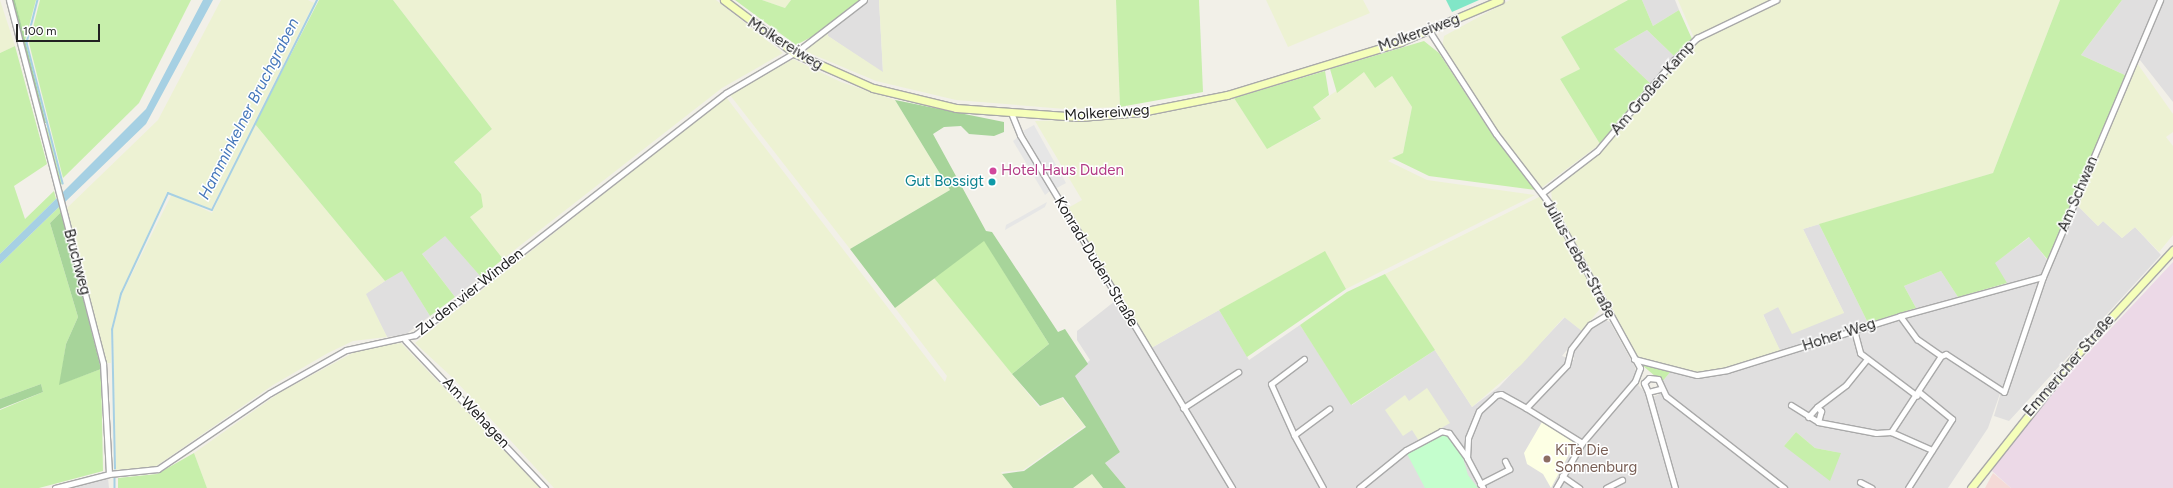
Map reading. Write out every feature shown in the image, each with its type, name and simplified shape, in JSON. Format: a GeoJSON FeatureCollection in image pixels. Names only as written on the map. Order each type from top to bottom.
{"type":"FeatureCollection","features":[{"type":"Feature","properties":{"kind":"main road","name":"Molkereiweg"},"geometry":{"type":"LineString","coordinates":[[724,0],[794,53],[843,77],[907,98],[1012,115],[1100,116],[1173,107],[1234,92],[1430,32],[1500,0]]}},
{"type":"Feature","properties":{"kind":"main road","name":"Emmericher Straße"},"geometry":{"type":"LineString","coordinates":[[1971,488],[2041,397],[2173,250]]}},
{"type":"Feature","properties":{"kind":"street","name":"Bruchweg"},"geometry":{"type":"LineString","coordinates":[[9,0],[103,363],[109,474]]}},
{"type":"Feature","properties":{"kind":"street","name":"Zu den vier Winden"},"geometry":{"type":"LineString","coordinates":[[109,474],[147,472],[170,464],[270,393],[346,350],[405,340],[726,93],[794,53],[864,0]]}},
{"type":"Feature","properties":{"kind":"street","name":"Am Großen Kamp"},"geometry":{"type":"LineString","coordinates":[[1542,193],[1597,151],[1694,41],[1776,0]]}},
{"type":"Feature","properties":{"kind":"street","name":"Am Schwan"},"geometry":{"type":"LineString","coordinates":[[1941,356],[1946,354],[2004,392],[2043,277],[2160,0]]}},
{"type":"Feature","properties":{"kind":"street","name":"Julius-Leber-Straße"},"geometry":{"type":"LineString","coordinates":[[1430,32],[1480,112],[1542,193],[1610,313],[1634,359],[1640,374],[1582,443],[1556,488]]}},
{"type":"Feature","properties":{"kind":"street","name":"Konrad-Duden-Straße"},"geometry":{"type":"LineString","coordinates":[[1012,115],[1020,135],[1232,488]]}},
{"type":"Feature","properties":{"kind":"street","name":"Hoher Weg"},"geometry":{"type":"LineString","coordinates":[[1634,359],[1702,374],[1745,366],[1900,316],[2043,277]]}},
{"type":"Feature","properties":{"kind":"street"},"geometry":{"type":"LineString","coordinates":[[1526,408],[1567,365],[1571,348],[1590,325],[1610,313]]}},
{"type":"Feature","properties":{"kind":"street"},"geometry":{"type":"LineString","coordinates":[[1891,432],[1918,394],[1941,356],[1917,339],[1900,316]]}},
{"type":"Feature","properties":{"kind":"street"},"geometry":{"type":"LineString","coordinates":[[1854,330],[1860,353],[1952,419],[1908,488]]}},
{"type":"Feature","properties":{"kind":"street","name":"Am Wehagen"},"geometry":{"type":"LineString","coordinates":[[405,340],[545,488]]}},
{"type":"Feature","properties":{"kind":"street"},"geometry":{"type":"LineString","coordinates":[[1304,359],[1271,384],[1294,435],[1323,488]]}},
{"type":"Feature","properties":{"kind":"street"},"geometry":{"type":"LineString","coordinates":[[1808,417],[1821,402],[1846,385],[1867,359]]}},
{"type":"Feature","properties":{"kind":"street"},"geometry":{"type":"LineString","coordinates":[[1183,408],[1238,372]]}},
{"type":"Feature","properties":{"kind":"street"},"geometry":{"type":"LineString","coordinates":[[1675,488],[1648,392],[1644,383],[1652,377],[1660,384],[1660,389],[1784,488]]}},
{"type":"Feature","properties":{"kind":"street"},"geometry":{"type":"LineString","coordinates":[[1648,392],[1660,389]]}},
{"type":"Feature","properties":{"kind":"street"},"geometry":{"type":"LineString","coordinates":[[1467,458],[1472,424],[1496,395],[1501,394],[1582,443]]}},
{"type":"Feature","properties":{"kind":"street"},"geometry":{"type":"LineString","coordinates":[[1791,405],[1818,422],[1876,432],[1891,432],[1932,450]]}},
{"type":"Feature","properties":{"kind":"street"},"geometry":{"type":"LineString","coordinates":[[1817,407],[1821,411],[1818,422]]}},
{"type":"Feature","properties":{"kind":"street"},"geometry":{"type":"LineString","coordinates":[[1294,435],[1329,409]]}},
{"type":"Feature","properties":{"kind":"street"},"geometry":{"type":"LineString","coordinates":[[1359,488],[1406,450],[1441,431],[1448,434],[1467,458],[1482,486],[1509,469],[1505,461]]}},
{"type":"Feature","properties":{"kind":"street"},"geometry":{"type":"LineString","coordinates":[[55,488],[109,474]]}},
{"type":"Feature","properties":{"kind":"street"},"geometry":{"type":"LineString","coordinates":[[1562,476],[1579,488]]}},
{"type":"Feature","properties":{"kind":"street"},"geometry":{"type":"LineString","coordinates":[[1606,488],[1622,480]]}},
{"type":"Feature","properties":{"kind":"street"},"geometry":{"type":"LineString","coordinates":[[1860,482],[1872,488]]}},
{"type":"Feature","properties":{"kind":"shaded area"},"geometry":{"type":"Polygon","coordinates":[[[0,0],[15,46],[0,53],[0,0]]]}},
{"type":"Feature","properties":{"kind":"shaded area"},"geometry":{"type":"Polygon","coordinates":[[[221,0],[308,0],[314,3],[211,209],[167,192],[121,293],[111,330],[111,363],[106,363],[67,208],[158,120],[221,0]]]}},
{"type":"Feature","properties":{"kind":"shaded area"},"geometry":{"type":"Polygon","coordinates":[[[393,0],[716,0],[783,53],[722,88],[503,259],[470,217],[481,194],[454,161],[492,129],[393,0]]]}},
{"type":"Feature","properties":{"kind":"shaded area"},"geometry":{"type":"Polygon","coordinates":[[[762,0],[791,0],[785,8],[762,0]]]}},
{"type":"Feature","properties":{"kind":"shaded area"},"geometry":{"type":"Polygon","coordinates":[[[868,0],[879,0],[883,73],[828,36],[828,32],[868,0]]]}},
{"type":"Feature","properties":{"kind":"shaded area"},"geometry":{"type":"Polygon","coordinates":[[[879,0],[1116,0],[1120,107],[1065,109],[956,100],[876,81],[807,52],[806,48],[828,32],[828,36],[883,72],[879,0]]]}},
{"type":"Feature","properties":{"kind":"shaded area"},"geometry":{"type":"Polygon","coordinates":[[[1266,0],[1363,0],[1370,13],[1288,47],[1266,0]]]}},
{"type":"Feature","properties":{"kind":"shaded area"},"geometry":{"type":"Polygon","coordinates":[[[1510,0],[1628,0],[1561,37],[1580,69],[1560,79],[1600,144],[1541,188],[1497,132],[1442,48],[1444,36],[1510,0]]]}},
{"type":"Feature","properties":{"kind":"shaded area"},"geometry":{"type":"Polygon","coordinates":[[[1642,0],[1675,0],[1679,10],[1653,26],[1642,0]]]}},
{"type":"Feature","properties":{"kind":"shaded area"},"geometry":{"type":"Polygon","coordinates":[[[1678,0],[1770,0],[1694,38],[1678,0]]]}},
{"type":"Feature","properties":{"kind":"shaded area"},"geometry":{"type":"Polygon","coordinates":[[[1781,0],[2060,0],[1993,173],[1803,229],[1844,313],[1792,334],[1778,307],[1763,315],[1781,352],[1741,365],[1697,373],[1637,357],[1552,202],[1551,188],[1590,161],[1627,123],[1677,60],[1702,36],[1781,0]]]}},
{"type":"Feature","properties":{"kind":"shaded area"},"geometry":{"type":"Polygon","coordinates":[[[2122,0],[2173,0],[2173,102],[2136,55],[2127,76],[2081,55],[2122,0]]]}},
{"type":"Feature","properties":{"kind":"shaded area"},"geometry":{"type":"Polygon","coordinates":[[[1647,30],[1674,56],[1652,85],[1614,49],[1647,30]]]}},
{"type":"Feature","properties":{"kind":"shaded area"},"geometry":{"type":"Polygon","coordinates":[[[793,59],[841,82],[895,100],[950,190],[850,249],[730,95],[793,59]]]}},
{"type":"Feature","properties":{"kind":"shaded area"},"geometry":{"type":"Polygon","coordinates":[[[2137,63],[2173,114],[2173,132],[2166,137],[2173,146],[2173,235],[2159,252],[2135,227],[2122,238],[2103,221],[2098,226],[2076,204],[2137,63]]]}},
{"type":"Feature","properties":{"kind":"shaded area"},"geometry":{"type":"Polygon","coordinates":[[[1364,72],[1392,76],[1412,107],[1403,153],[1388,161],[1427,180],[1535,195],[1346,289],[1324,252],[1151,348],[1068,208],[1082,200],[1035,121],[1141,118],[1234,98],[1267,148],[1321,120],[1313,107],[1364,72]]]}},
{"type":"Feature","properties":{"kind":"shaded area"},"geometry":{"type":"Polygon","coordinates":[[[726,97],[945,382],[947,376],[895,308],[934,278],[1039,407],[1062,398],[1085,426],[1023,470],[1001,472],[1013,488],[554,488],[454,379],[415,343],[726,97]]]}},
{"type":"Feature","properties":{"kind":"shaded area"},"geometry":{"type":"Polygon","coordinates":[[[255,124],[385,281],[366,294],[387,337],[353,341],[328,353],[273,385],[155,467],[116,470],[113,330],[122,294],[172,194],[212,213],[255,124]]]}},
{"type":"Feature","properties":{"kind":"shaded area"},"geometry":{"type":"Polygon","coordinates":[[[1034,125],[1066,183],[1055,189],[1023,131],[1034,125]]]}},
{"type":"Feature","properties":{"kind":"shaded area"},"geometry":{"type":"Polygon","coordinates":[[[1018,137],[1050,191],[1045,195],[1013,141],[1018,137]]]}},
{"type":"Feature","properties":{"kind":"shaded area"},"geometry":{"type":"Polygon","coordinates":[[[1541,196],[1603,305],[1582,331],[1564,317],[1521,365],[1472,407],[1385,274],[1541,196]]]}},
{"type":"Feature","properties":{"kind":"shaded area"},"geometry":{"type":"Polygon","coordinates":[[[1047,202],[1045,207],[1005,230],[1006,225],[1047,202]]]}},
{"type":"Feature","properties":{"kind":"shaded area"},"geometry":{"type":"Polygon","coordinates":[[[2076,204],[2098,226],[2103,221],[2122,238],[2135,227],[2161,255],[2009,421],[1994,416],[2004,382],[1988,428],[1948,488],[1126,488],[1105,463],[1120,452],[1074,376],[1090,360],[1077,340],[1077,331],[1115,301],[1146,351],[1219,310],[1249,360],[1300,325],[1352,405],[1435,350],[1472,407],[1499,387],[1565,317],[1582,331],[1562,356],[1574,360],[1574,351],[1593,327],[1606,320],[1610,322],[1635,367],[1638,385],[1651,398],[1666,391],[1662,382],[1671,371],[1697,378],[1782,356],[1763,314],[1778,307],[1844,313],[1803,229],[1819,224],[1868,323],[1828,336],[1926,309],[1916,308],[1904,286],[1941,271],[1960,300],[2009,287],[1994,263],[2030,237],[2050,264],[2076,204]],[[1796,432],[1784,446],[1841,453],[1815,448],[1796,432]]]}},
{"type":"Feature","properties":{"kind":"shaded area"},"geometry":{"type":"Polygon","coordinates":[[[445,235],[481,277],[455,297],[422,254],[445,235]]]}},
{"type":"Feature","properties":{"kind":"shaded area"},"geometry":{"type":"Polygon","coordinates":[[[2173,262],[2173,488],[2011,488],[1992,471],[1998,461],[2070,372],[2173,262]]]}},
{"type":"Feature","properties":{"kind":"shaded area"},"geometry":{"type":"Polygon","coordinates":[[[402,270],[430,316],[405,335],[387,337],[365,294],[402,270]]]}},
{"type":"Feature","properties":{"kind":"shaded area"},"geometry":{"type":"Polygon","coordinates":[[[401,343],[540,488],[207,488],[194,453],[279,393],[360,349],[401,343]]]}},
{"type":"Feature","properties":{"kind":"shaded area"},"geometry":{"type":"Polygon","coordinates":[[[1427,388],[1450,423],[1419,441],[1412,430],[1403,436],[1385,410],[1405,395],[1409,401],[1427,388]]]}},
{"type":"Feature","properties":{"kind":"shaded area","name":"KiTa Die Sonnenburg"},"geometry":{"type":"Polygon","coordinates":[[[1542,422],[1575,443],[1551,488],[1543,474],[1527,464],[1524,453],[1542,422]]]}},
{"type":"Feature","properties":{"kind":"shaded area"},"geometry":{"type":"Polygon","coordinates":[[[1993,473],[2011,488],[1985,488],[1993,473]]]}},
{"type":"Feature","properties":{"kind":"shaded area"},"geometry":{"type":"Polygon","coordinates":[[[1092,474],[1103,488],[1073,488],[1092,474]]]}},
{"type":"Feature","properties":{"kind":"shaded area"},"geometry":{"type":"Polygon","coordinates":[[[108,478],[109,488],[74,487],[108,478]]]}},
{"type":"Feature","properties":{"kind":"green space"},"geometry":{"type":"Polygon","coordinates":[[[11,0],[15,0],[46,123],[42,123],[11,0]]]}},
{"type":"Feature","properties":{"kind":"green space"},"geometry":{"type":"Polygon","coordinates":[[[15,0],[36,0],[25,41],[15,0]]]}},
{"type":"Feature","properties":{"kind":"green space"},"geometry":{"type":"Polygon","coordinates":[[[40,0],[191,0],[139,103],[63,178],[29,43],[40,0]]]}},
{"type":"Feature","properties":{"kind":"green space"},"geometry":{"type":"Polygon","coordinates":[[[319,0],[393,0],[492,129],[454,162],[481,194],[483,207],[470,217],[503,259],[481,277],[445,236],[422,254],[455,297],[430,316],[402,271],[385,281],[255,124],[319,0]]]}},
{"type":"Feature","properties":{"kind":"green space"},"geometry":{"type":"Polygon","coordinates":[[[735,0],[762,0],[785,8],[791,0],[861,0],[821,32],[796,45],[735,0]]]}},
{"type":"Feature","properties":{"kind":"green space"},"geometry":{"type":"Polygon","coordinates":[[[1116,0],[1199,0],[1203,92],[1120,107],[1116,0]]]}},
{"type":"Feature","properties":{"kind":"green space"},"geometry":{"type":"Polygon","coordinates":[[[1446,0],[1479,0],[1452,12],[1446,0]]]}},
{"type":"Feature","properties":{"kind":"green space"},"geometry":{"type":"Polygon","coordinates":[[[1628,0],[1642,0],[1653,26],[1679,10],[1692,39],[1674,56],[1647,30],[1614,49],[1652,85],[1600,144],[1560,79],[1580,69],[1561,37],[1628,0]]]}},
{"type":"Feature","properties":{"kind":"green space"},"geometry":{"type":"Polygon","coordinates":[[[2060,0],[2122,0],[2081,55],[2127,76],[2048,260],[2029,237],[1995,263],[2007,283],[1958,297],[1941,271],[1904,286],[1916,308],[1868,323],[1819,224],[1993,173],[2060,0]]]}},
{"type":"Feature","properties":{"kind":"green space"},"geometry":{"type":"Polygon","coordinates":[[[1424,41],[1439,53],[1488,128],[1536,190],[1429,176],[1392,158],[1403,153],[1412,107],[1392,76],[1375,88],[1364,72],[1337,93],[1330,69],[1424,41]]]}},
{"type":"Feature","properties":{"kind":"green space"},"geometry":{"type":"Polygon","coordinates":[[[15,46],[47,164],[14,186],[25,219],[54,191],[56,199],[0,254],[0,53],[15,46]]]}},
{"type":"Feature","properties":{"kind":"green space"},"geometry":{"type":"Polygon","coordinates":[[[1325,71],[1329,95],[1313,107],[1321,119],[1267,149],[1234,98],[1325,71]]]}},
{"type":"Feature","properties":{"kind":"green space"},"geometry":{"type":"Polygon","coordinates":[[[895,100],[1004,122],[1004,132],[994,136],[969,134],[961,126],[944,127],[933,134],[986,231],[992,232],[1058,332],[1065,329],[1088,364],[1075,376],[1120,452],[1105,463],[1126,488],[1103,488],[1092,474],[1073,488],[1013,488],[1002,474],[1024,471],[1086,427],[1063,397],[1040,406],[1012,374],[1049,344],[984,241],[895,308],[850,249],[950,190],[895,100]]]}},
{"type":"Feature","properties":{"kind":"green space"},"geometry":{"type":"Polygon","coordinates":[[[47,127],[62,184],[58,186],[45,129],[47,127]]]}},
{"type":"Feature","properties":{"kind":"green space"},"geometry":{"type":"Polygon","coordinates":[[[61,205],[61,212],[50,223],[78,317],[66,344],[60,384],[101,369],[103,471],[39,488],[0,488],[0,410],[43,392],[41,384],[0,399],[0,264],[61,205]]]}},
{"type":"Feature","properties":{"kind":"green space"},"geometry":{"type":"Polygon","coordinates":[[[61,212],[101,369],[59,385],[66,344],[78,317],[50,223],[61,212]]]}},
{"type":"Feature","properties":{"kind":"green space"},"geometry":{"type":"Polygon","coordinates":[[[984,240],[1049,344],[1012,374],[934,278],[984,240]]]}},
{"type":"Feature","properties":{"kind":"green space"},"geometry":{"type":"Polygon","coordinates":[[[1325,251],[1346,289],[1247,357],[1219,310],[1325,251]]]}},
{"type":"Feature","properties":{"kind":"green space"},"geometry":{"type":"Polygon","coordinates":[[[1385,274],[1435,350],[1351,405],[1300,325],[1347,292],[1385,274]]]}},
{"type":"Feature","properties":{"kind":"green space"},"geometry":{"type":"Polygon","coordinates":[[[1644,363],[1671,371],[1662,382],[1642,365],[1644,363]]]}},
{"type":"Feature","properties":{"kind":"green space"},"geometry":{"type":"Polygon","coordinates":[[[41,384],[43,392],[0,409],[0,399],[41,384]]]}},
{"type":"Feature","properties":{"kind":"green space"},"geometry":{"type":"Polygon","coordinates":[[[1796,432],[1815,448],[1841,453],[1830,481],[1784,446],[1796,432]]]}},
{"type":"Feature","properties":{"kind":"green space"},"geometry":{"type":"Polygon","coordinates":[[[1441,434],[1449,437],[1462,455],[1468,475],[1478,488],[1425,488],[1406,452],[1441,434]]]}},
{"type":"Feature","properties":{"kind":"green space"},"geometry":{"type":"Polygon","coordinates":[[[194,453],[207,488],[118,488],[118,478],[157,474],[194,453]]]}},
{"type":"Feature","properties":{"kind":"water"},"geometry":{"type":"Polygon","coordinates":[[[203,0],[213,0],[146,124],[64,203],[61,194],[146,109],[203,0]]]}},
{"type":"Feature","properties":{"kind":"water"},"geometry":{"type":"Polygon","coordinates":[[[58,197],[61,205],[0,264],[0,254],[58,197]]]}},
{"type":"Feature","properties":{"kind":"waterway"},"geometry":{"type":"LineString","coordinates":[[38,0],[27,43],[63,183]]}},
{"type":"Feature","properties":{"kind":"waterway","name":"Hamminkelner Bruchgraben"},"geometry":{"type":"LineString","coordinates":[[115,469],[112,330],[121,294],[168,193],[212,210],[317,0]]}},
{"type":"Feature","properties":{"kind":"waterway","name":"Hamminkelner Bruchgraben"},"geometry":{"type":"LineString","coordinates":[[115,477],[115,488]]}},
{"type":"Feature","properties":{"kind":"place","name":"Hotel Haus Duden"},"geometry":{"type":"Point","coordinates":[993,171]}},
{"type":"Feature","properties":{"kind":"place","name":"Gut Bossigt"},"geometry":{"type":"Point","coordinates":[992,182]}},
{"type":"Feature","properties":{"kind":"place","name":"KiTa Die Sonnenburg"},"geometry":{"type":"Point","coordinates":[1547,459]}}]}
